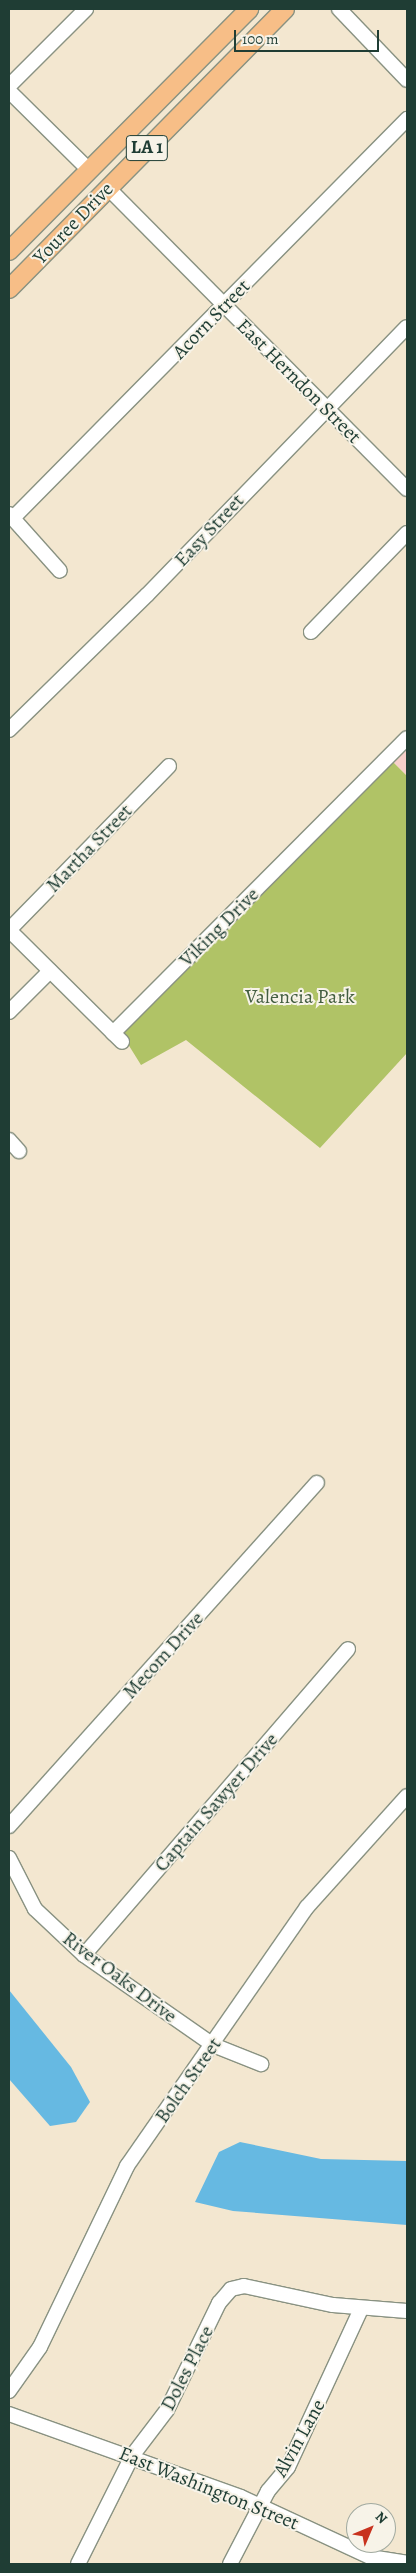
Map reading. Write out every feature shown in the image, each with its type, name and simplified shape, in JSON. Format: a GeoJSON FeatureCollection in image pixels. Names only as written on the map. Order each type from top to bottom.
{"type":"FeatureCollection","features":[{"type":"Feature","properties":{"kind":"main road","name":"Youree Drive"},"geometry":{"type":"LineString","coordinates":[[9,251],[249,9]]}},
{"type":"Feature","properties":{"kind":"main road","name":"Youree Drive"},"geometry":{"type":"LineString","coordinates":[[9,289],[285,9]]}},
{"type":"Feature","properties":{"kind":"main road"},"geometry":{"type":"LineString","coordinates":[[89,170],[108,188]]}},
{"type":"Feature","properties":{"kind":"street"},"geometry":{"type":"LineString","coordinates":[[9,86],[86,9]]}},
{"type":"Feature","properties":{"kind":"street"},"geometry":{"type":"LineString","coordinates":[[339,9],[407,80]]}},
{"type":"Feature","properties":{"kind":"street"},"geometry":{"type":"LineString","coordinates":[[9,90],[89,170]]}},
{"type":"Feature","properties":{"kind":"street","name":"Acorn Street"},"geometry":{"type":"LineString","coordinates":[[11,516],[224,306],[407,119]]}},
{"type":"Feature","properties":{"kind":"street","name":"East Herndon Street"},"geometry":{"type":"LineString","coordinates":[[108,188],[407,489]]}},
{"type":"Feature","properties":{"kind":"street","name":"Easy Street"},"geometry":{"type":"LineString","coordinates":[[12,722],[147,595],[326,408],[407,327]]}},
{"type":"Feature","properties":{"kind":"street"},"geometry":{"type":"LineString","coordinates":[[11,516],[60,571]]}},
{"type":"Feature","properties":{"kind":"street"},"geometry":{"type":"LineString","coordinates":[[311,632],[407,533]]}},
{"type":"Feature","properties":{"kind":"street","name":"Viking Drive"},"geometry":{"type":"LineString","coordinates":[[50,971],[117,1038],[407,738]]}},
{"type":"Feature","properties":{"kind":"street","name":"Martha Street"},"geometry":{"type":"LineString","coordinates":[[9,930],[169,766]]}},
{"type":"Feature","properties":{"kind":"street"},"geometry":{"type":"LineString","coordinates":[[9,930],[50,971],[9,1012]]}},
{"type":"Feature","properties":{"kind":"street","name":"Mecom Drive"},"geometry":{"type":"LineString","coordinates":[[9,1826],[317,1483]]}},
{"type":"Feature","properties":{"kind":"street","name":"Captain Sawyer Drive"},"geometry":{"type":"LineString","coordinates":[[84,1955],[348,1649]]}},
{"type":"Feature","properties":{"kind":"street","name":"Bolch Street"},"geometry":{"type":"LineString","coordinates":[[9,2392],[40,2347],[127,2166],[308,1907],[407,1796]]}},
{"type":"Feature","properties":{"kind":"street","name":"River Oaks Drive"},"geometry":{"type":"LineString","coordinates":[[9,1858],[35,1909],[84,1955],[213,2045],[261,2064]]}},
{"type":"Feature","properties":{"kind":"street","name":"Doles Place"},"geometry":{"type":"LineString","coordinates":[[78,2564],[132,2456],[167,2410],[223,2295],[230,2289],[244,2286],[361,2309]]}},
{"type":"Feature","properties":{"kind":"street"},"geometry":{"type":"LineString","coordinates":[[361,2309],[407,2312]]}},
{"type":"Feature","properties":{"kind":"street","name":"Alvin Lane"},"geometry":{"type":"LineString","coordinates":[[230,2564],[260,2505],[288,2467],[348,2343],[361,2309]]}},
{"type":"Feature","properties":{"kind":"street","name":"East Washington Street"},"geometry":{"type":"LineString","coordinates":[[9,2414],[132,2456],[260,2505],[381,2562],[407,2563]]}},
{"type":"Feature","properties":{"kind":"shaded area"},"geometry":{"type":"Polygon","coordinates":[[[407,746],[407,776],[392,761],[407,746]]]}},
{"type":"Feature","properties":{"kind":"green space","name":"Valencia Park"},"geometry":{"type":"Polygon","coordinates":[[[388,757],[407,776],[407,1053],[320,1148],[186,1040],[141,1065],[118,1028],[388,757]]]}},
{"type":"Feature","properties":{"kind":"water"},"geometry":{"type":"Polygon","coordinates":[[[9,1990],[71,2067],[90,2102],[76,2122],[50,2126],[9,2079],[9,1990]]]}},
{"type":"Feature","properties":{"kind":"water"},"geometry":{"type":"Polygon","coordinates":[[[240,2142],[321,2159],[407,2161],[407,2225],[233,2211],[195,2202],[219,2152],[240,2142]]]}}]}
